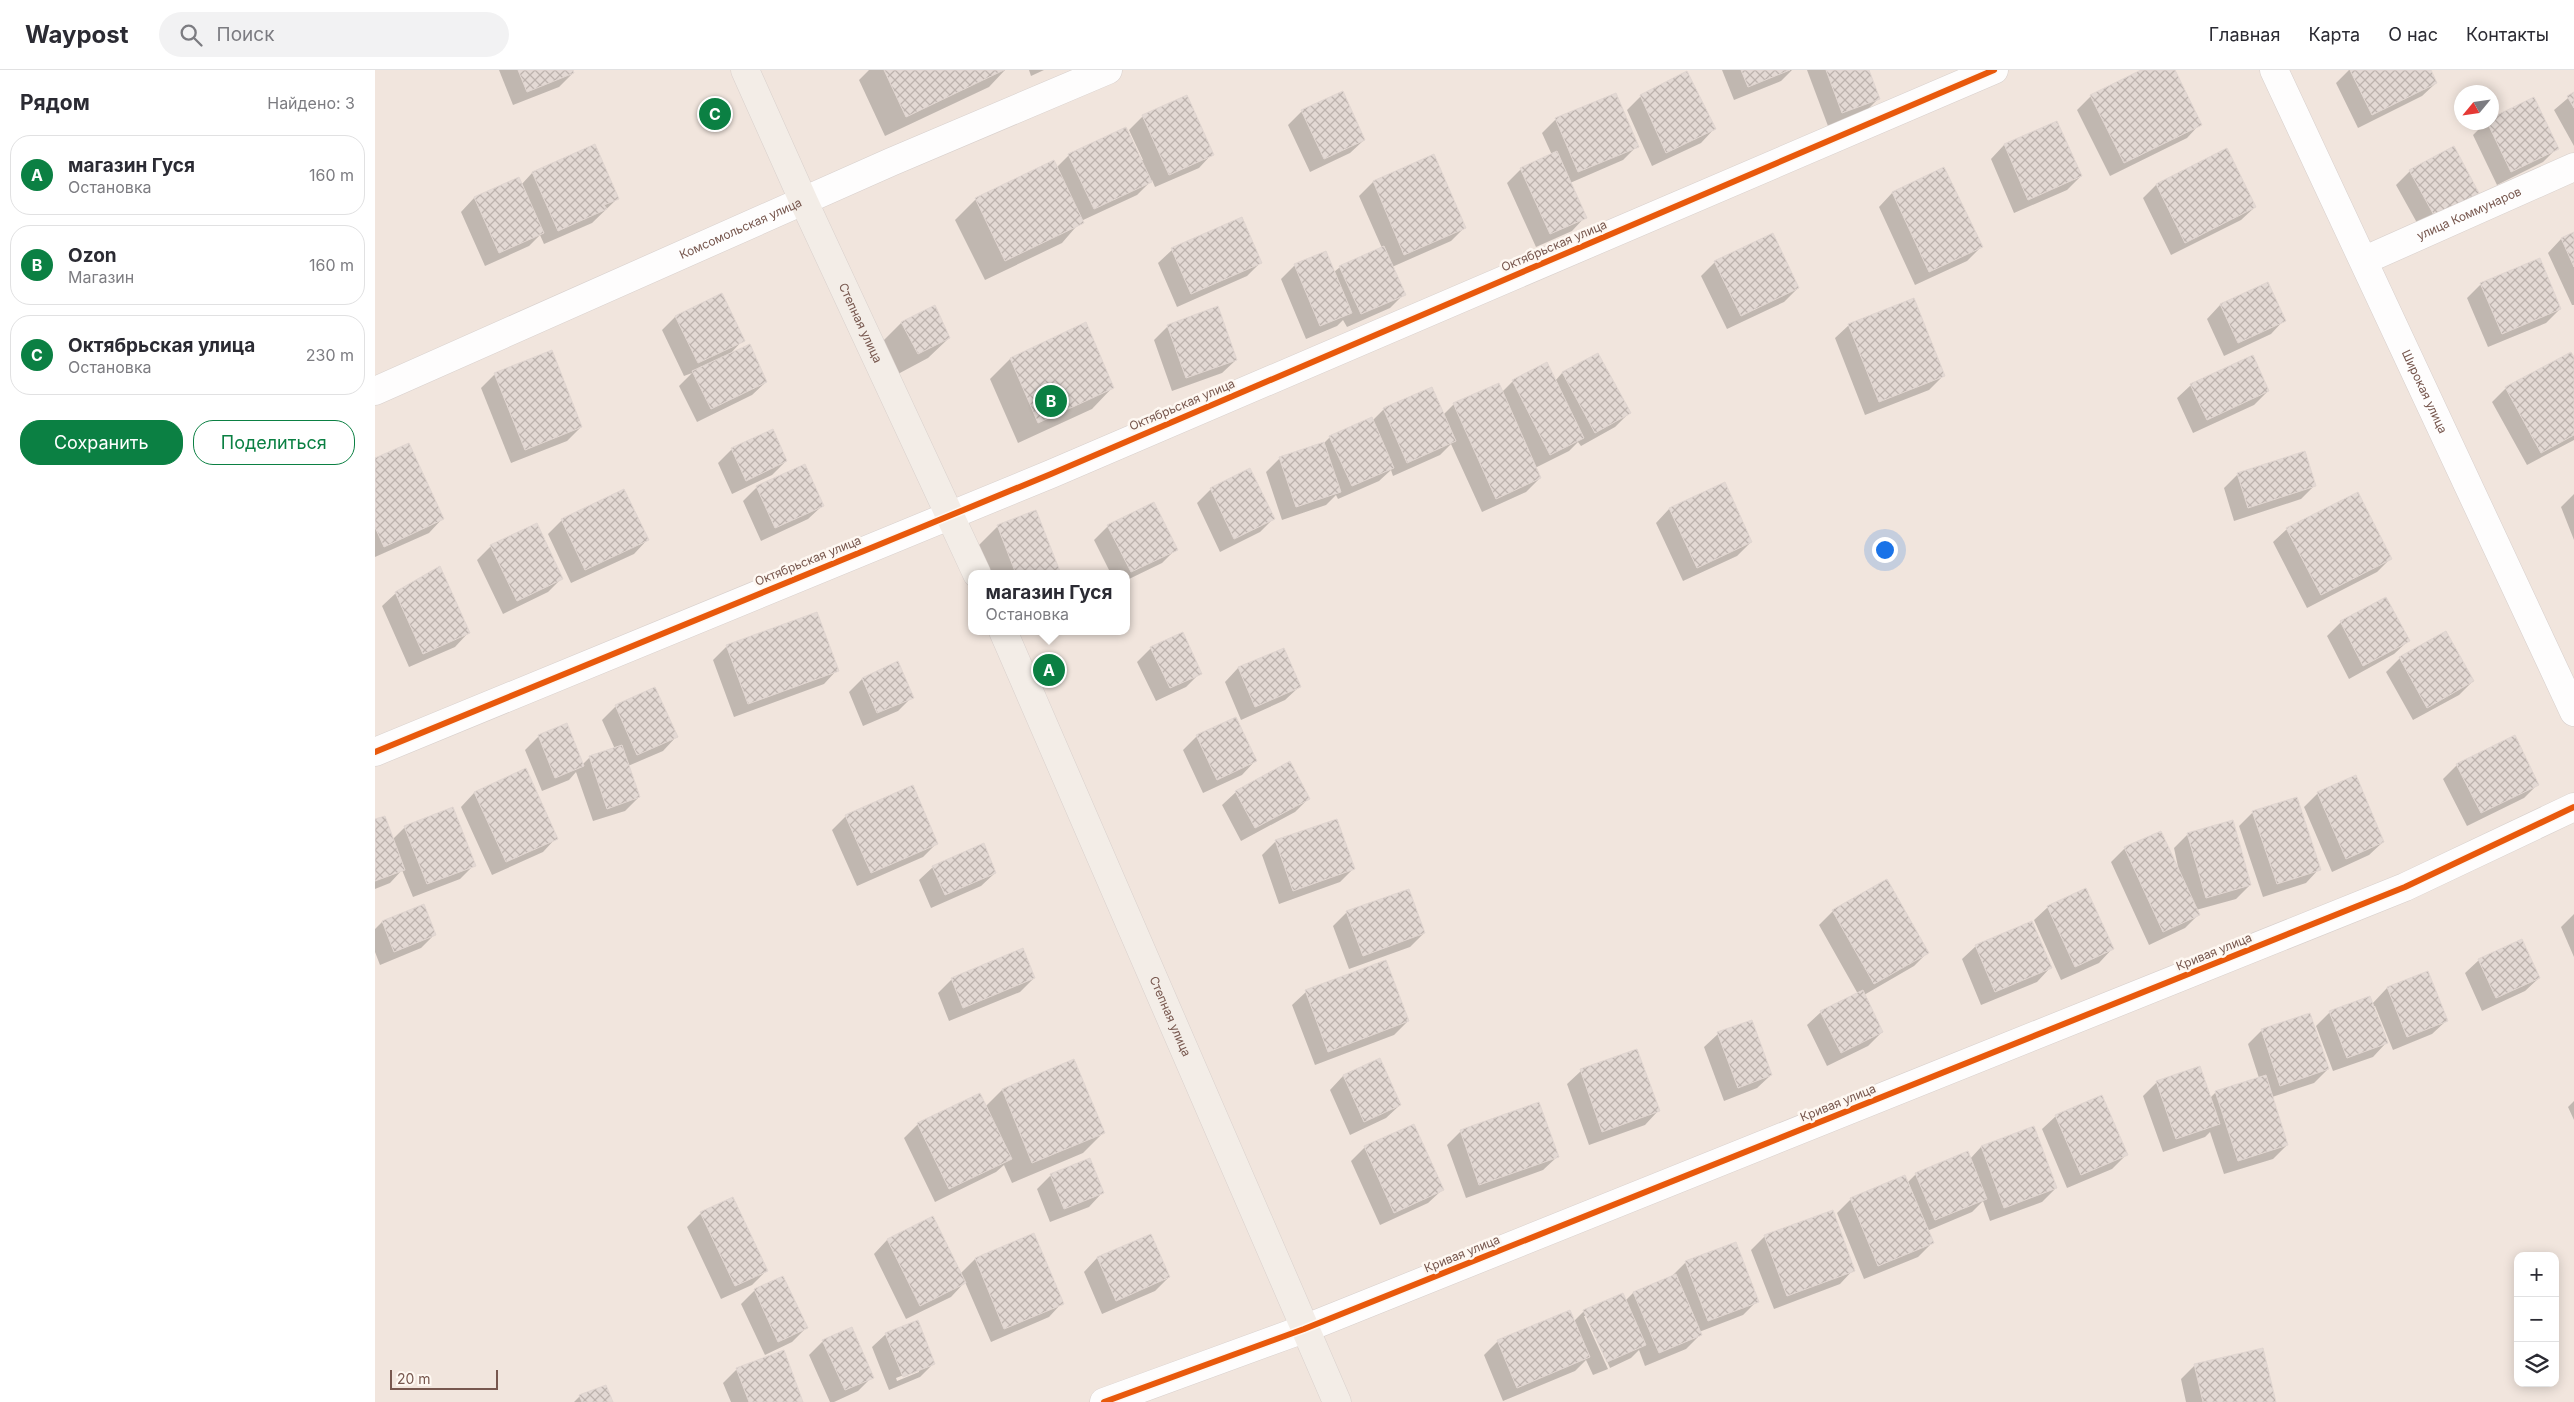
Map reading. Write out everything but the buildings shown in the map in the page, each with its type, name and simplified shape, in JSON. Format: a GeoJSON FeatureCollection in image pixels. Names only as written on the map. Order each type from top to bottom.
{"type":"FeatureCollection","features":[{"type":"Feature","properties":{"kind":"main road","name":"Степная улица"},"geometry":{"type":"LineString","coordinates":[[745,70],[804,202],[951,514],[975,570]]}},
{"type":"Feature","properties":{"kind":"main road","name":"Степная улица"},"geometry":{"type":"LineString","coordinates":[[1005,635],[1337,1402]]}},
{"type":"Feature","properties":{"kind":"street","name":"Комсомольская улица"},"geometry":{"type":"LineString","coordinates":[[375,391],[891,162],[1108,70]]}},
{"type":"Feature","properties":{"kind":"street","name":"Октябрьская улица"},"geometry":{"type":"LineString","coordinates":[[375,752],[1061,470],[1994,70]]}},
{"type":"Feature","properties":{"kind":"street","name":"Широкая улица"},"geometry":{"type":"LineString","coordinates":[[2274,70],[2365,260],[2574,712]]}},
{"type":"Feature","properties":{"kind":"street","name":"улица Коммунаров"},"geometry":{"type":"LineString","coordinates":[[2365,260],[2574,166]]}},
{"type":"Feature","properties":{"kind":"street","name":"Кривая улица"},"geometry":{"type":"LineString","coordinates":[[1104,1402],[1304,1329],[2405,887],[2574,807]]}},
{"type":"Feature","properties":{"kind":"shaded area"},"geometry":{"type":"Polygon","coordinates":[[[375,70],[2574,70],[2574,1402],[375,1402],[375,70]]]}},
{"type":"Feature","properties":{"kind":"cycle path"},"geometry":{"type":"LineString","coordinates":[[375,752],[1051,474],[1994,70]]}},
{"type":"Feature","properties":{"kind":"cycle path"},"geometry":{"type":"LineString","coordinates":[[1104,1402],[1304,1329],[2405,887],[2574,807]]}},
{"type":"Feature","properties":{"kind":"place","name":"Октябрьская улица"},"geometry":{"type":"Point","coordinates":[715,114]}},
{"type":"Feature","properties":{"kind":"place","name":"Ozon"},"geometry":{"type":"Point","coordinates":[1051,401]}},
{"type":"Feature","properties":{"kind":"place","name":"магазин Гуся"},"geometry":{"type":"Point","coordinates":[1049,670]}}]}
